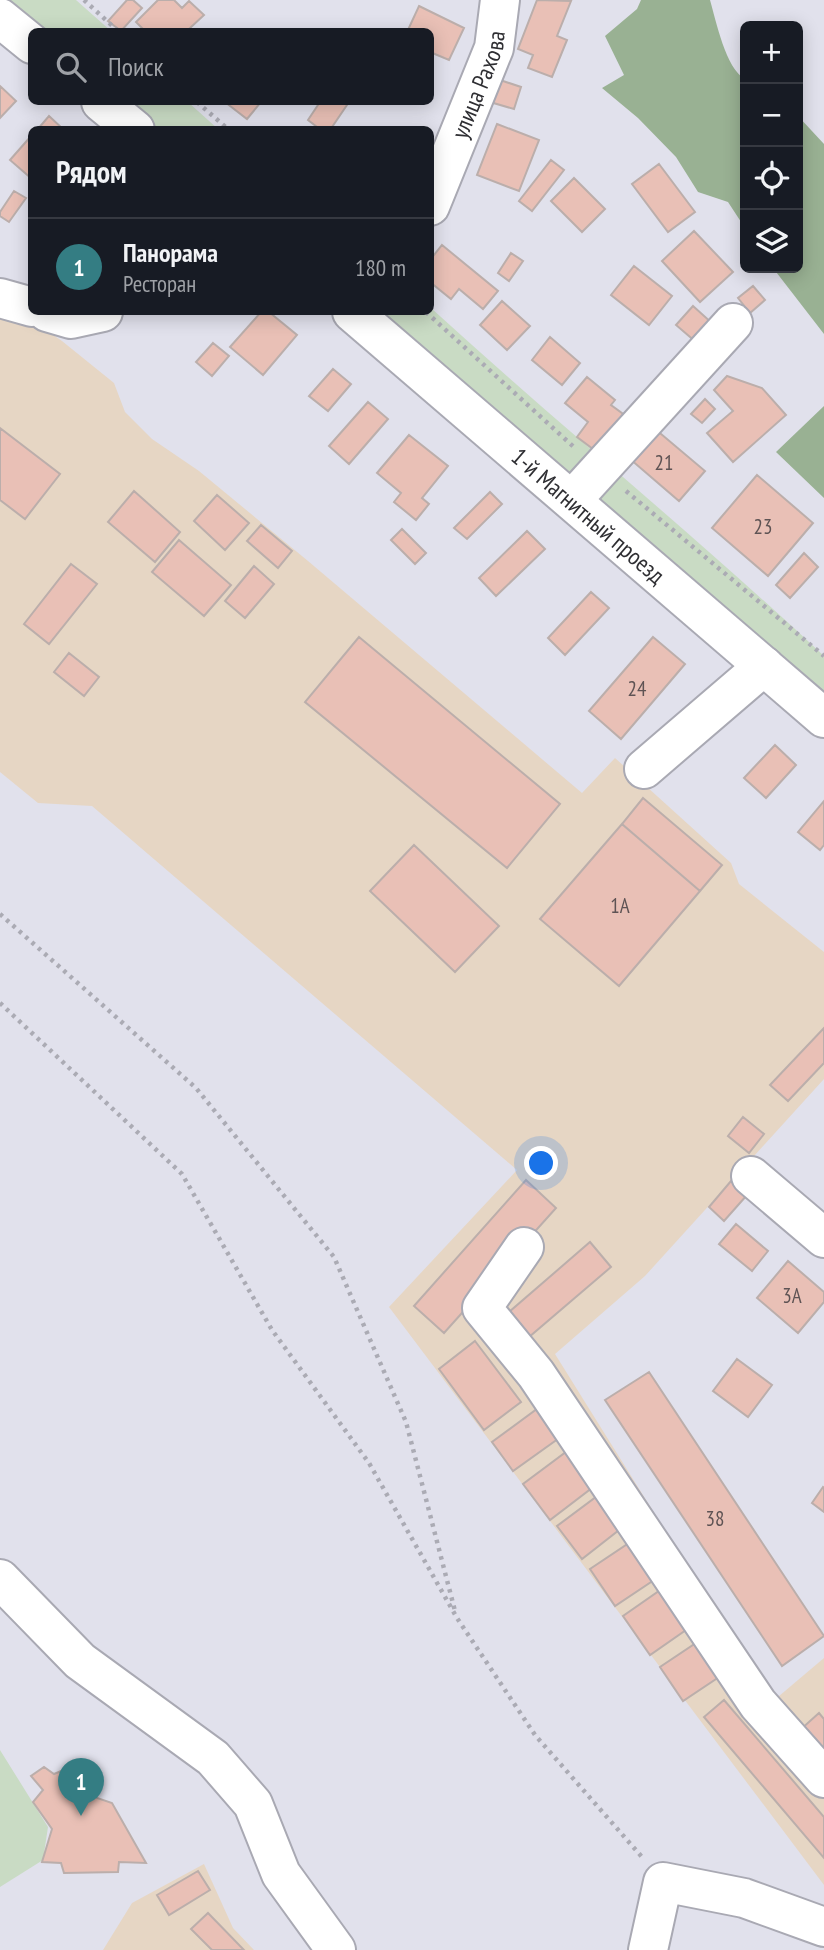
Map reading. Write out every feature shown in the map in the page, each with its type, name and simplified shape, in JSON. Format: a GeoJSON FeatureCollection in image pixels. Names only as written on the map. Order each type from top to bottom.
{"type":"FeatureCollection","features":[{"type":"Feature","properties":{"kind":"street","name":"улица Рахова"},"geometry":{"type":"LineString","coordinates":[[434,196],[494,48],[500,0]]}},
{"type":"Feature","properties":{"kind":"street"},"geometry":{"type":"LineString","coordinates":[[0,18],[28,41]]}},
{"type":"Feature","properties":{"kind":"street"},"geometry":{"type":"LineString","coordinates":[[105,105],[130,126]]}},
{"type":"Feature","properties":{"kind":"street"},"geometry":{"type":"LineString","coordinates":[[0,298],[28,306]]}},
{"type":"Feature","properties":{"kind":"street"},"geometry":{"type":"LineString","coordinates":[[59,315],[71,318],[87,315]]}},
{"type":"Feature","properties":{"kind":"street","name":"1-й Магнитный проезд"},"geometry":{"type":"LineString","coordinates":[[366,316],[572,500],[824,718]]}},
{"type":"Feature","properties":{"kind":"street"},"geometry":{"type":"LineString","coordinates":[[572,500],[733,323]]}},
{"type":"Feature","properties":{"kind":"street"},"geometry":{"type":"LineString","coordinates":[[644,769],[764,666]]}},
{"type":"Feature","properties":{"kind":"street"},"geometry":{"type":"LineString","coordinates":[[751,1176],[824,1238]]}},
{"type":"Feature","properties":{"kind":"street"},"geometry":{"type":"LineString","coordinates":[[524,1247],[482,1308],[536,1374],[758,1704],[824,1778]]}},
{"type":"Feature","properties":{"kind":"street"},"geometry":{"type":"LineString","coordinates":[[0,1579],[80,1661],[213,1758],[253,1804],[281,1874],[336,1950]]}},
{"type":"Feature","properties":{"kind":"street"},"geometry":{"type":"LineString","coordinates":[[648,1950],[663,1882],[744,1898],[824,1927]]}},
{"type":"Feature","properties":{"kind":"path"},"geometry":{"type":"LineString","coordinates":[[84,0],[115,28]]}},
{"type":"Feature","properties":{"kind":"path"},"geometry":{"type":"LineString","coordinates":[[200,105],[224,126]]}},
{"type":"Feature","properties":{"kind":"path"},"geometry":{"type":"LineString","coordinates":[[0,914],[196,1088],[334,1257],[405,1422],[457,1618]]}},
{"type":"Feature","properties":{"kind":"path"},"geometry":{"type":"LineString","coordinates":[[0,1003],[181,1174],[272,1330],[369,1463],[457,1618],[535,1735],[663,1882]]}},
{"type":"Feature","properties":{"kind":"shaded area"},"geometry":{"type":"Polygon","coordinates":[[[0,317],[31,320],[114,383],[125,412],[152,439],[199,471],[582,793],[615,758],[731,863],[739,884],[824,952],[824,1079],[645,1276],[555,1354],[772,1702],[824,1658],[824,1885],[389,1307],[517,1170],[92,806],[38,803],[0,772],[0,317]]]}},
{"type":"Feature","properties":{"kind":"shaded area"},"geometry":{"type":"Polygon","coordinates":[[[204,1864],[233,1928],[254,1950],[103,1950],[132,1903],[204,1864]]]}},
{"type":"Feature","properties":{"kind":"green space"},"geometry":{"type":"Polygon","coordinates":[[[0,0],[76,0],[108,28],[29,28],[0,0]]]}},
{"type":"Feature","properties":{"kind":"green space"},"geometry":{"type":"Polygon","coordinates":[[[641,0],[710,0],[727,55],[740,75],[740,220],[728,202],[698,192],[676,157],[638,118],[602,88],[624,75],[605,36],[637,9],[641,0]]]}},
{"type":"Feature","properties":{"kind":"green space"},"geometry":{"type":"Polygon","coordinates":[[[120,105],[191,105],[215,126],[145,126],[120,105]]]}},
{"type":"Feature","properties":{"kind":"green space"},"geometry":{"type":"Polygon","coordinates":[[[803,121],[824,144],[824,334],[777,273],[803,273],[803,121]]]}},
{"type":"Feature","properties":{"kind":"green space"},"geometry":{"type":"Polygon","coordinates":[[[434,311],[824,656],[824,703],[382,324],[385,315],[434,315],[434,311]]]}},
{"type":"Feature","properties":{"kind":"green space"},"geometry":{"type":"Polygon","coordinates":[[[824,406],[824,498],[776,452],[824,406]]]}},
{"type":"Feature","properties":{"kind":"green space"},"geometry":{"type":"Polygon","coordinates":[[[0,1750],[48,1827],[43,1860],[0,1887],[0,1750]]]}},
{"type":"Feature","properties":{"kind":"building"},"geometry":{"type":"Polygon","coordinates":[[[127,0],[133,0],[142,8],[124,28],[117,28],[108,21],[127,0]]]}},
{"type":"Feature","properties":{"kind":"building"},"geometry":{"type":"Polygon","coordinates":[[[158,0],[174,0],[182,8],[189,1],[204,15],[190,28],[142,28],[136,22],[158,0]]]}},
{"type":"Feature","properties":{"kind":"building"},"geometry":{"type":"Polygon","coordinates":[[[537,0],[571,1],[557,36],[567,40],[552,77],[528,68],[533,55],[518,49],[537,0]]]}},
{"type":"Feature","properties":{"kind":"building"},"geometry":{"type":"Polygon","coordinates":[[[419,6],[464,28],[449,60],[434,54],[434,28],[409,28],[419,6]]]}},
{"type":"Feature","properties":{"kind":"building"},"geometry":{"type":"Polygon","coordinates":[[[497,79],[521,87],[514,109],[490,102],[497,79]]]}},
{"type":"Feature","properties":{"kind":"building"},"geometry":{"type":"Polygon","coordinates":[[[0,86],[16,101],[0,118],[0,86]]]}},
{"type":"Feature","properties":{"kind":"building"},"geometry":{"type":"Polygon","coordinates":[[[229,105],[259,105],[247,119],[229,105]]]}},
{"type":"Feature","properties":{"kind":"building"},"geometry":{"type":"Polygon","coordinates":[[[318,105],[347,105],[333,126],[316,126],[308,120],[318,105]]]}},
{"type":"Feature","properties":{"kind":"building"},"geometry":{"type":"Polygon","coordinates":[[[49,116],[60,126],[40,126],[49,116]]]}},
{"type":"Feature","properties":{"kind":"building"},"geometry":{"type":"Polygon","coordinates":[[[497,124],[539,140],[519,191],[477,175],[497,124]]]}},
{"type":"Feature","properties":{"kind":"building"},"geometry":{"type":"Polygon","coordinates":[[[28,140],[28,176],[10,160],[28,140]]]}},
{"type":"Feature","properties":{"kind":"building"},"geometry":{"type":"Polygon","coordinates":[[[551,160],[564,170],[532,211],[519,201],[551,160]]]}},
{"type":"Feature","properties":{"kind":"building"},"geometry":{"type":"Polygon","coordinates":[[[659,164],[695,212],[668,232],[632,184],[659,164]]]}},
{"type":"Feature","properties":{"kind":"building"},"geometry":{"type":"Polygon","coordinates":[[[574,178],[605,209],[582,232],[551,201],[574,178]]]}},
{"type":"Feature","properties":{"kind":"building"},"geometry":{"type":"Polygon","coordinates":[[[14,191],[26,198],[9,222],[0,216],[0,212],[14,191]]]}},
{"type":"Feature","properties":{"kind":"building"},"geometry":{"type":"Polygon","coordinates":[[[694,231],[733,272],[700,302],[662,261],[694,231]]]}},
{"type":"Feature","properties":{"kind":"building"},"geometry":{"type":"Polygon","coordinates":[[[442,245],[498,291],[483,309],[459,289],[451,299],[434,285],[434,255],[442,245]]]}},
{"type":"Feature","properties":{"kind":"building"},"geometry":{"type":"Polygon","coordinates":[[[511,253],[523,261],[509,281],[498,273],[511,253]]]}},
{"type":"Feature","properties":{"kind":"building"},"geometry":{"type":"Polygon","coordinates":[[[634,266],[672,296],[649,325],[611,295],[634,266]]]}},
{"type":"Feature","properties":{"kind":"building"},"geometry":{"type":"Polygon","coordinates":[[[753,286],[765,300],[750,313],[738,298],[753,286]]]}},
{"type":"Feature","properties":{"kind":"building"},"geometry":{"type":"Polygon","coordinates":[[[502,301],[530,326],[507,350],[480,325],[502,301]]]}},
{"type":"Feature","properties":{"kind":"building"},"geometry":{"type":"Polygon","coordinates":[[[693,306],[713,324],[696,342],[676,325],[693,306]]]}},
{"type":"Feature","properties":{"kind":"building"},"geometry":{"type":"Polygon","coordinates":[[[258,315],[273,315],[297,335],[263,375],[230,347],[258,315]]]}},
{"type":"Feature","properties":{"kind":"building"},"geometry":{"type":"Polygon","coordinates":[[[550,337],[580,363],[562,385],[532,360],[550,337]]]}},
{"type":"Feature","properties":{"kind":"building"},"geometry":{"type":"Polygon","coordinates":[[[213,343],[229,356],[212,376],[196,362],[213,343]]]}},
{"type":"Feature","properties":{"kind":"building"},"geometry":{"type":"Polygon","coordinates":[[[333,369],[351,384],[328,411],[309,396],[333,369]]]}},
{"type":"Feature","properties":{"kind":"building"},"geometry":{"type":"Polygon","coordinates":[[[727,376],[762,388],[786,415],[733,462],[707,433],[733,411],[714,390],[727,376]]]}},
{"type":"Feature","properties":{"kind":"building"},"geometry":{"type":"Polygon","coordinates":[[[587,377],[615,400],[611,405],[630,419],[601,455],[577,437],[588,422],[565,403],[587,377]]]}},
{"type":"Feature","properties":{"kind":"building"},"geometry":{"type":"Polygon","coordinates":[[[705,399],[715,409],[702,423],[691,414],[705,399]]]}},
{"type":"Feature","properties":{"kind":"building"},"geometry":{"type":"Polygon","coordinates":[[[368,402],[388,419],[349,464],[329,446],[368,402]]]}},
{"type":"Feature","properties":{"kind":"building"},"geometry":{"type":"Polygon","coordinates":[[[648,423],[705,471],[679,501],[623,453],[648,423]]]}},
{"type":"Feature","properties":{"kind":"building"},"geometry":{"type":"Polygon","coordinates":[[[0,428],[60,474],[25,519],[0,500],[0,428]]]}},
{"type":"Feature","properties":{"kind":"building"},"geometry":{"type":"Polygon","coordinates":[[[409,435],[448,466],[422,498],[429,504],[416,520],[394,502],[401,493],[377,473],[409,435]]]}},
{"type":"Feature","properties":{"kind":"building"},"geometry":{"type":"Polygon","coordinates":[[[757,475],[813,523],[768,576],[712,528],[757,475]]]}},
{"type":"Feature","properties":{"kind":"building"},"geometry":{"type":"Polygon","coordinates":[[[134,491],[180,532],[155,562],[108,522],[134,491]]]}},
{"type":"Feature","properties":{"kind":"building"},"geometry":{"type":"Polygon","coordinates":[[[490,492],[502,504],[467,539],[454,528],[490,492]]]}},
{"type":"Feature","properties":{"kind":"building"},"geometry":{"type":"Polygon","coordinates":[[[217,495],[249,523],[225,550],[194,521],[217,495]]]}},
{"type":"Feature","properties":{"kind":"building"},"geometry":{"type":"Polygon","coordinates":[[[261,525],[292,551],[278,568],[247,541],[261,525]]]}},
{"type":"Feature","properties":{"kind":"building"},"geometry":{"type":"Polygon","coordinates":[[[402,529],[426,553],[415,564],[391,540],[402,529]]]}},
{"type":"Feature","properties":{"kind":"building"},"geometry":{"type":"Polygon","coordinates":[[[527,531],[545,549],[496,596],[479,578],[527,531]]]}},
{"type":"Feature","properties":{"kind":"building"},"geometry":{"type":"Polygon","coordinates":[[[179,540],[231,585],[204,616],[152,572],[179,540]]]}},
{"type":"Feature","properties":{"kind":"building"},"geometry":{"type":"Polygon","coordinates":[[[804,553],[818,567],[790,598],[776,585],[804,553]]]}},
{"type":"Feature","properties":{"kind":"building"},"geometry":{"type":"Polygon","coordinates":[[[71,564],[97,584],[49,644],[24,624],[71,564]]]}},
{"type":"Feature","properties":{"kind":"building"},"geometry":{"type":"Polygon","coordinates":[[[254,566],[274,584],[245,618],[225,601],[254,566]]]}},
{"type":"Feature","properties":{"kind":"building"},"geometry":{"type":"Polygon","coordinates":[[[591,592],[609,608],[565,655],[548,638],[591,592]]]}},
{"type":"Feature","properties":{"kind":"building"},"geometry":{"type":"Polygon","coordinates":[[[359,637],[560,804],[507,868],[305,702],[359,637]]]}},
{"type":"Feature","properties":{"kind":"building"},"geometry":{"type":"Polygon","coordinates":[[[653,637],[685,664],[621,739],[589,711],[653,637]]]}},
{"type":"Feature","properties":{"kind":"building"},"geometry":{"type":"Polygon","coordinates":[[[69,653],[99,677],[84,696],[54,672],[69,653]]]}},
{"type":"Feature","properties":{"kind":"building"},"geometry":{"type":"Polygon","coordinates":[[[775,745],[796,765],[766,798],[744,778],[775,745]]]}},
{"type":"Feature","properties":{"kind":"building"},"geometry":{"type":"Polygon","coordinates":[[[643,798],[722,865],[700,891],[622,824],[643,798]]]}},
{"type":"Feature","properties":{"kind":"building"},"geometry":{"type":"Polygon","coordinates":[[[824,801],[824,845],[820,850],[798,832],[824,801]]]}},
{"type":"Feature","properties":{"kind":"building"},"geometry":{"type":"Polygon","coordinates":[[[622,824],[700,891],[619,986],[540,919],[622,824]]]}},
{"type":"Feature","properties":{"kind":"building"},"geometry":{"type":"Polygon","coordinates":[[[414,845],[499,926],[455,972],[370,891],[414,845]]]}},
{"type":"Feature","properties":{"kind":"building"},"geometry":{"type":"Polygon","coordinates":[[[824,1028],[824,1063],[788,1101],[770,1085],[824,1028]]]}},
{"type":"Feature","properties":{"kind":"building"},"geometry":{"type":"Polygon","coordinates":[[[743,1117],[764,1134],[749,1153],[728,1136],[743,1117]]]}},
{"type":"Feature","properties":{"kind":"building"},"geometry":{"type":"Polygon","coordinates":[[[526,1180],[556,1208],[444,1333],[414,1306],[526,1180]]]}},
{"type":"Feature","properties":{"kind":"building"},"geometry":{"type":"Polygon","coordinates":[[[731,1181],[747,1195],[724,1221],[709,1207],[731,1181]]]}},
{"type":"Feature","properties":{"kind":"building"},"geometry":{"type":"Polygon","coordinates":[[[736,1224],[768,1251],[752,1271],[719,1244],[736,1224]]]}},
{"type":"Feature","properties":{"kind":"building"},"geometry":{"type":"Polygon","coordinates":[[[590,1242],[611,1267],[522,1343],[501,1319],[590,1242]]]}},
{"type":"Feature","properties":{"kind":"building"},"geometry":{"type":"Polygon","coordinates":[[[788,1261],[824,1292],[824,1302],[798,1333],[757,1298],[788,1261]]]}},
{"type":"Feature","properties":{"kind":"building"},"geometry":{"type":"Polygon","coordinates":[[[475,1341],[521,1402],[484,1430],[439,1369],[475,1341]]]}},
{"type":"Feature","properties":{"kind":"building"},"geometry":{"type":"Polygon","coordinates":[[[737,1359],[772,1385],[748,1417],[713,1391],[737,1359]]]}},
{"type":"Feature","properties":{"kind":"building"},"geometry":{"type":"Polygon","coordinates":[[[649,1372],[824,1636],[782,1666],[605,1400],[649,1372]]]}},
{"type":"Feature","properties":{"kind":"building"},"geometry":{"type":"Polygon","coordinates":[[[541,1406],[562,1436],[513,1471],[492,1442],[541,1406]]]}},
{"type":"Feature","properties":{"kind":"building"},"geometry":{"type":"Polygon","coordinates":[[[574,1446],[601,1481],[550,1520],[523,1484],[574,1446]]]}},
{"type":"Feature","properties":{"kind":"building"},"geometry":{"type":"Polygon","coordinates":[[[824,1488],[824,1512],[812,1503],[824,1488]]]}},
{"type":"Feature","properties":{"kind":"building"},"geometry":{"type":"Polygon","coordinates":[[[604,1491],[628,1523],[582,1559],[557,1526],[604,1491]]]}},
{"type":"Feature","properties":{"kind":"building"},"geometry":{"type":"Polygon","coordinates":[[[638,1537],[663,1574],[615,1606],[590,1569],[638,1537]]]}},
{"type":"Feature","properties":{"kind":"building"},"geometry":{"type":"Polygon","coordinates":[[[669,1584],[696,1623],[650,1655],[623,1616],[669,1584]]]}},
{"type":"Feature","properties":{"kind":"building"},"geometry":{"type":"Polygon","coordinates":[[[708,1635],[731,1669],[683,1701],[660,1667],[708,1635]]]}},
{"type":"Feature","properties":{"kind":"building"},"geometry":{"type":"Polygon","coordinates":[[[724,1700],[824,1817],[824,1858],[704,1717],[724,1700]]]}},
{"type":"Feature","properties":{"kind":"building"},"geometry":{"type":"Polygon","coordinates":[[[819,1713],[824,1719],[824,1758],[800,1730],[819,1713]]]}},
{"type":"Feature","properties":{"kind":"building"},"geometry":{"type":"Polygon","coordinates":[[[73,1766],[97,1798],[112,1803],[146,1863],[119,1862],[118,1872],[64,1873],[61,1863],[42,1862],[52,1829],[33,1802],[43,1790],[31,1776],[44,1767],[54,1774],[73,1766]]]}},
{"type":"Feature","properties":{"kind":"building"},"geometry":{"type":"Polygon","coordinates":[[[198,1871],[210,1890],[169,1915],[157,1895],[198,1871]]]}},
{"type":"Feature","properties":{"kind":"building"},"geometry":{"type":"Polygon","coordinates":[[[208,1913],[244,1950],[212,1950],[191,1929],[208,1913]]]}},
{"type":"Feature","properties":{"kind":"place","name":"Панорама"},"geometry":{"type":"Point","coordinates":[81,1816]}}]}
